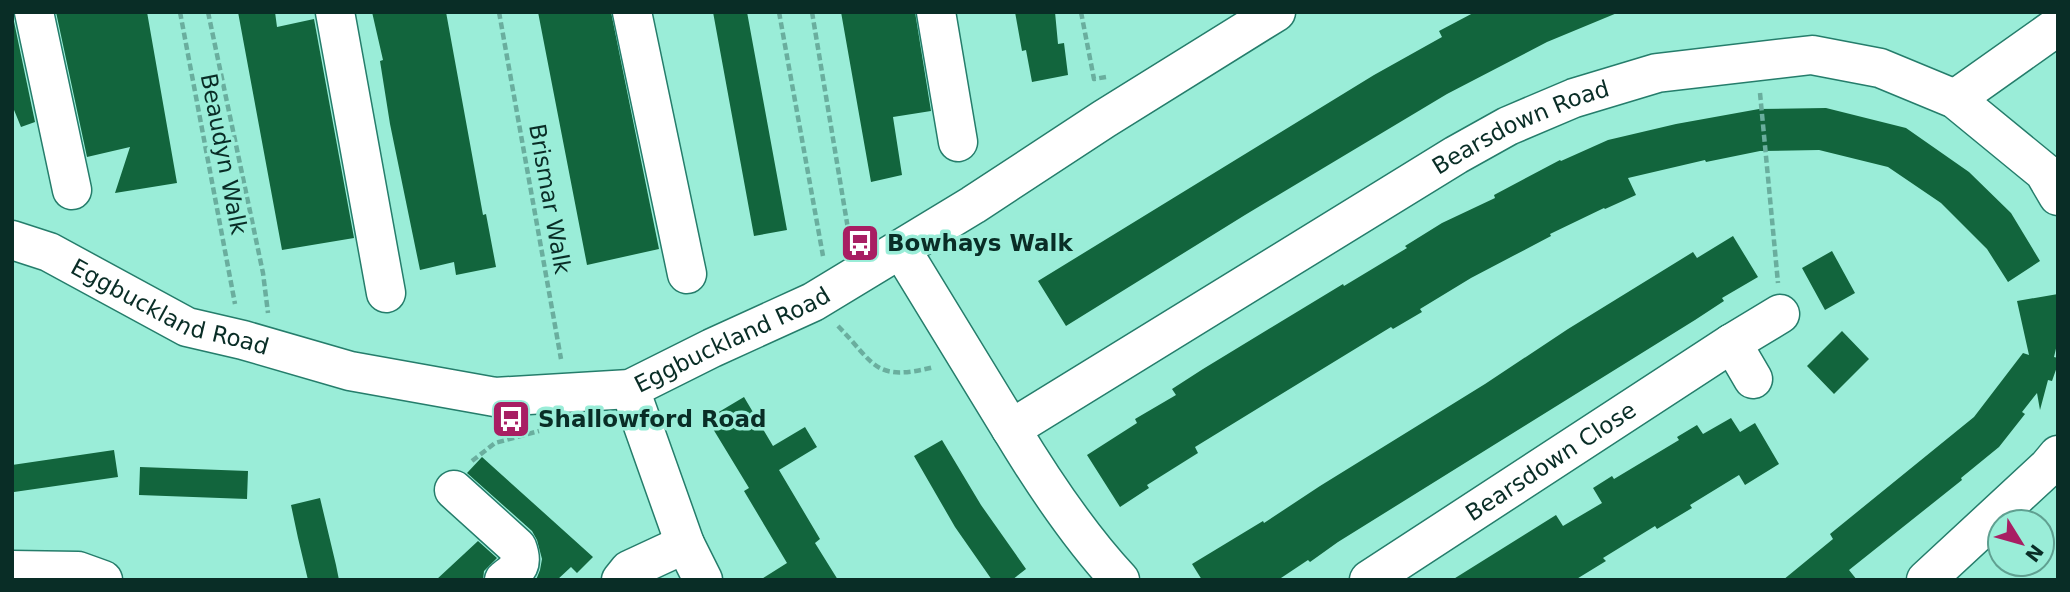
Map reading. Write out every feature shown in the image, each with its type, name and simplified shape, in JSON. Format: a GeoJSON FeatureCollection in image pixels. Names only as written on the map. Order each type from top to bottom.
{"type":"FeatureCollection","features":[{"type":"Feature","properties":{"kind":"street"},"geometry":{"type":"LineString","coordinates":[[34,12],[72,190]]}},
{"type":"Feature","properties":{"kind":"street"},"geometry":{"type":"LineString","coordinates":[[335,12],[386,293]]}},
{"type":"Feature","properties":{"kind":"street"},"geometry":{"type":"LineString","coordinates":[[632,12],[687,274]]}},
{"type":"Feature","properties":{"kind":"street"},"geometry":{"type":"LineString","coordinates":[[936,12],[958,142]]}},
{"type":"Feature","properties":{"kind":"street","name":"Eggbuckland Road"},"geometry":{"type":"LineString","coordinates":[[12,240],[49,252],[187,327],[350,370],[495,397],[630,389],[833,290],[973,205],[1104,119],[1276,12]]}},
{"type":"Feature","properties":{"kind":"street"},"geometry":{"type":"LineString","coordinates":[[1955,99],[2058,26]]}},
{"type":"Feature","properties":{"kind":"street","name":"Bearsdown Road"},"geometry":{"type":"LineString","coordinates":[[1011,429],[1456,155],[1508,127],[1574,98],[1657,73],[1812,54],[1880,68],[1955,99],[2043,172],[2058,196]]}},
{"type":"Feature","properties":{"kind":"street"},"geometry":{"type":"LineString","coordinates":[[901,249],[1040,477],[1120,580]]}},
{"type":"Feature","properties":{"kind":"street","name":"Bearsdown Close"},"geometry":{"type":"LineString","coordinates":[[1368,580],[1780,314]]}},
{"type":"Feature","properties":{"kind":"street"},"geometry":{"type":"LineString","coordinates":[[1732,343],[1753,379]]}},
{"type":"Feature","properties":{"kind":"street"},"geometry":{"type":"LineString","coordinates":[[630,389],[685,544],[703,580]]}},
{"type":"Feature","properties":{"kind":"street"},"geometry":{"type":"LineString","coordinates":[[1926,580],[2048,467],[2058,454]]}},
{"type":"Feature","properties":{"kind":"street"},"geometry":{"type":"LineString","coordinates":[[454,490],[517,547],[521,558],[517,569],[504,580]]}},
{"type":"Feature","properties":{"kind":"street"},"geometry":{"type":"LineString","coordinates":[[621,580],[629,570],[685,544]]}},
{"type":"Feature","properties":{"kind":"street"},"geometry":{"type":"LineString","coordinates":[[12,570],[78,571],[103,580]]}},
{"type":"Feature","properties":{"kind":"path","name":"Beaudyn Walk"},"geometry":{"type":"LineString","coordinates":[[180,12],[235,301]]}},
{"type":"Feature","properties":{"kind":"path"},"geometry":{"type":"LineString","coordinates":[[208,12],[264,273],[267,306]]}},
{"type":"Feature","properties":{"kind":"path","name":"Brismar Walk"},"geometry":{"type":"LineString","coordinates":[[454,490],[458,478],[472,461],[495,443],[562,425],[561,393],[499,12]]}},
{"type":"Feature","properties":{"kind":"path"},"geometry":{"type":"LineString","coordinates":[[779,12],[840,328],[874,366],[898,374],[936,367],[964,353]]}},
{"type":"Feature","properties":{"kind":"path"},"geometry":{"type":"LineString","coordinates":[[812,12],[833,290]]}},
{"type":"Feature","properties":{"kind":"path"},"geometry":{"type":"LineString","coordinates":[[1081,12],[1084,26]]}},
{"type":"Feature","properties":{"kind":"path"},"geometry":{"type":"LineString","coordinates":[[1758,60],[1780,314]]}},
{"type":"Feature","properties":{"kind":"building"},"geometry":{"type":"Polygon","coordinates":[[[12,12],[35,122],[21,127],[12,105],[12,12]]]}},
{"type":"Feature","properties":{"kind":"building"},"geometry":{"type":"Polygon","coordinates":[[[56,12],[147,12],[177,183],[115,193],[130,147],[87,157],[56,12]]]}},
{"type":"Feature","properties":{"kind":"building"},"geometry":{"type":"Polygon","coordinates":[[[238,12],[275,12],[277,27],[314,19],[354,238],[282,250],[238,12]]]}},
{"type":"Feature","properties":{"kind":"building"},"geometry":{"type":"Polygon","coordinates":[[[372,12],[446,12],[483,215],[486,214],[496,267],[456,275],[454,262],[420,270],[390,124],[380,61],[383,60],[372,12]]]}},
{"type":"Feature","properties":{"kind":"building"},"geometry":{"type":"Polygon","coordinates":[[[538,12],[611,12],[659,249],[587,265],[538,12]]]}},
{"type":"Feature","properties":{"kind":"building"},"geometry":{"type":"Polygon","coordinates":[[[713,12],[747,12],[787,230],[754,236],[713,12]]]}},
{"type":"Feature","properties":{"kind":"building"},"geometry":{"type":"Polygon","coordinates":[[[841,12],[915,12],[931,111],[893,117],[902,175],[871,182],[841,12]]]}},
{"type":"Feature","properties":{"kind":"building"},"geometry":{"type":"Polygon","coordinates":[[[1015,12],[1055,12],[1058,44],[1064,43],[1068,75],[1032,82],[1026,50],[1022,51],[1015,12]]]}},
{"type":"Feature","properties":{"kind":"building"},"geometry":{"type":"Polygon","coordinates":[[[1475,12],[1617,13],[1547,42],[1447,94],[1066,326],[1038,281],[1374,75],[1442,37],[1439,31],[1475,12]]]}},
{"type":"Feature","properties":{"kind":"building"},"geometry":{"type":"Polygon","coordinates":[[[1826,108],[1906,128],[1969,172],[2011,213],[2040,261],[2008,282],[1987,249],[1941,203],[1888,167],[1819,150],[1760,151],[1706,162],[1705,160],[1628,178],[1636,195],[1550,234],[1551,236],[1471,278],[1420,309],[1422,312],[1393,329],[1391,327],[1195,447],[1198,453],[1147,485],[1149,488],[1120,507],[1087,455],[1137,423],[1135,419],[1176,395],[1172,389],[1203,369],[1407,248],[1405,246],[1442,223],[1495,198],[1494,195],[1560,160],[1608,140],[1676,124],[1759,109],[1826,108]]]}},
{"type":"Feature","properties":{"kind":"building"},"geometry":{"type":"Polygon","coordinates":[[[1733,236],[1758,277],[1722,298],[1724,301],[1695,320],[1278,580],[1202,580],[1192,564],[1263,521],[1264,523],[1693,252],[1697,258],[1733,236]]]}},
{"type":"Feature","properties":{"kind":"building"},"geometry":{"type":"Polygon","coordinates":[[[1832,251],[1855,293],[1825,310],[1802,268],[1832,251]]]}},
{"type":"Feature","properties":{"kind":"building"},"geometry":{"type":"Polygon","coordinates":[[[2058,294],[2058,340],[2054,357],[2058,358],[2058,364],[2052,381],[2048,380],[2040,410],[2037,393],[2022,412],[2025,414],[1999,447],[1849,570],[1857,580],[1783,580],[1833,539],[1830,534],[1974,417],[2023,353],[2029,355],[2017,301],[2058,294]]]}},
{"type":"Feature","properties":{"kind":"building"},"geometry":{"type":"Polygon","coordinates":[[[1842,331],[1869,359],[1834,394],[1807,366],[1842,331]]]}},
{"type":"Feature","properties":{"kind":"building"},"geometry":{"type":"Polygon","coordinates":[[[744,397],[773,446],[805,427],[817,447],[779,470],[820,539],[815,543],[838,580],[760,580],[787,563],[744,491],[749,488],[707,419],[744,397]]]}},
{"type":"Feature","properties":{"kind":"building"},"geometry":{"type":"Polygon","coordinates":[[[1731,418],[1740,432],[1755,423],[1779,464],[1745,485],[1739,475],[1690,505],[1692,508],[1657,529],[1655,526],[1603,558],[1606,561],[1575,580],[1452,580],[1556,515],[1563,526],[1602,503],[1593,488],[1612,476],[1614,479],[1679,440],[1677,437],[1697,425],[1703,434],[1731,418]]]}},
{"type":"Feature","properties":{"kind":"building"},"geometry":{"type":"Polygon","coordinates":[[[942,440],[981,505],[1026,569],[1012,580],[992,580],[955,527],[914,456],[942,440]]]}},
{"type":"Feature","properties":{"kind":"building"},"geometry":{"type":"Polygon","coordinates":[[[114,450],[118,477],[14,492],[12,465],[114,450]]]}},
{"type":"Feature","properties":{"kind":"building"},"geometry":{"type":"Polygon","coordinates":[[[482,457],[593,557],[577,573],[571,567],[557,580],[536,580],[542,559],[532,531],[467,473],[482,457]]]}},
{"type":"Feature","properties":{"kind":"building"},"geometry":{"type":"Polygon","coordinates":[[[140,467],[248,471],[247,499],[139,495],[140,467]]]}},
{"type":"Feature","properties":{"kind":"building"},"geometry":{"type":"Polygon","coordinates":[[[320,498],[339,580],[308,580],[298,538],[291,505],[320,498]]]}},
{"type":"Feature","properties":{"kind":"building"},"geometry":{"type":"Polygon","coordinates":[[[478,541],[497,558],[484,571],[483,580],[436,580],[478,541]]]}},
{"type":"Feature","properties":{"kind":"place","name":"Bowhays Walk"},"geometry":{"type":"Point","coordinates":[860,243]}},
{"type":"Feature","properties":{"kind":"place","name":"Shallowford Road"},"geometry":{"type":"Point","coordinates":[511,419]}}]}
